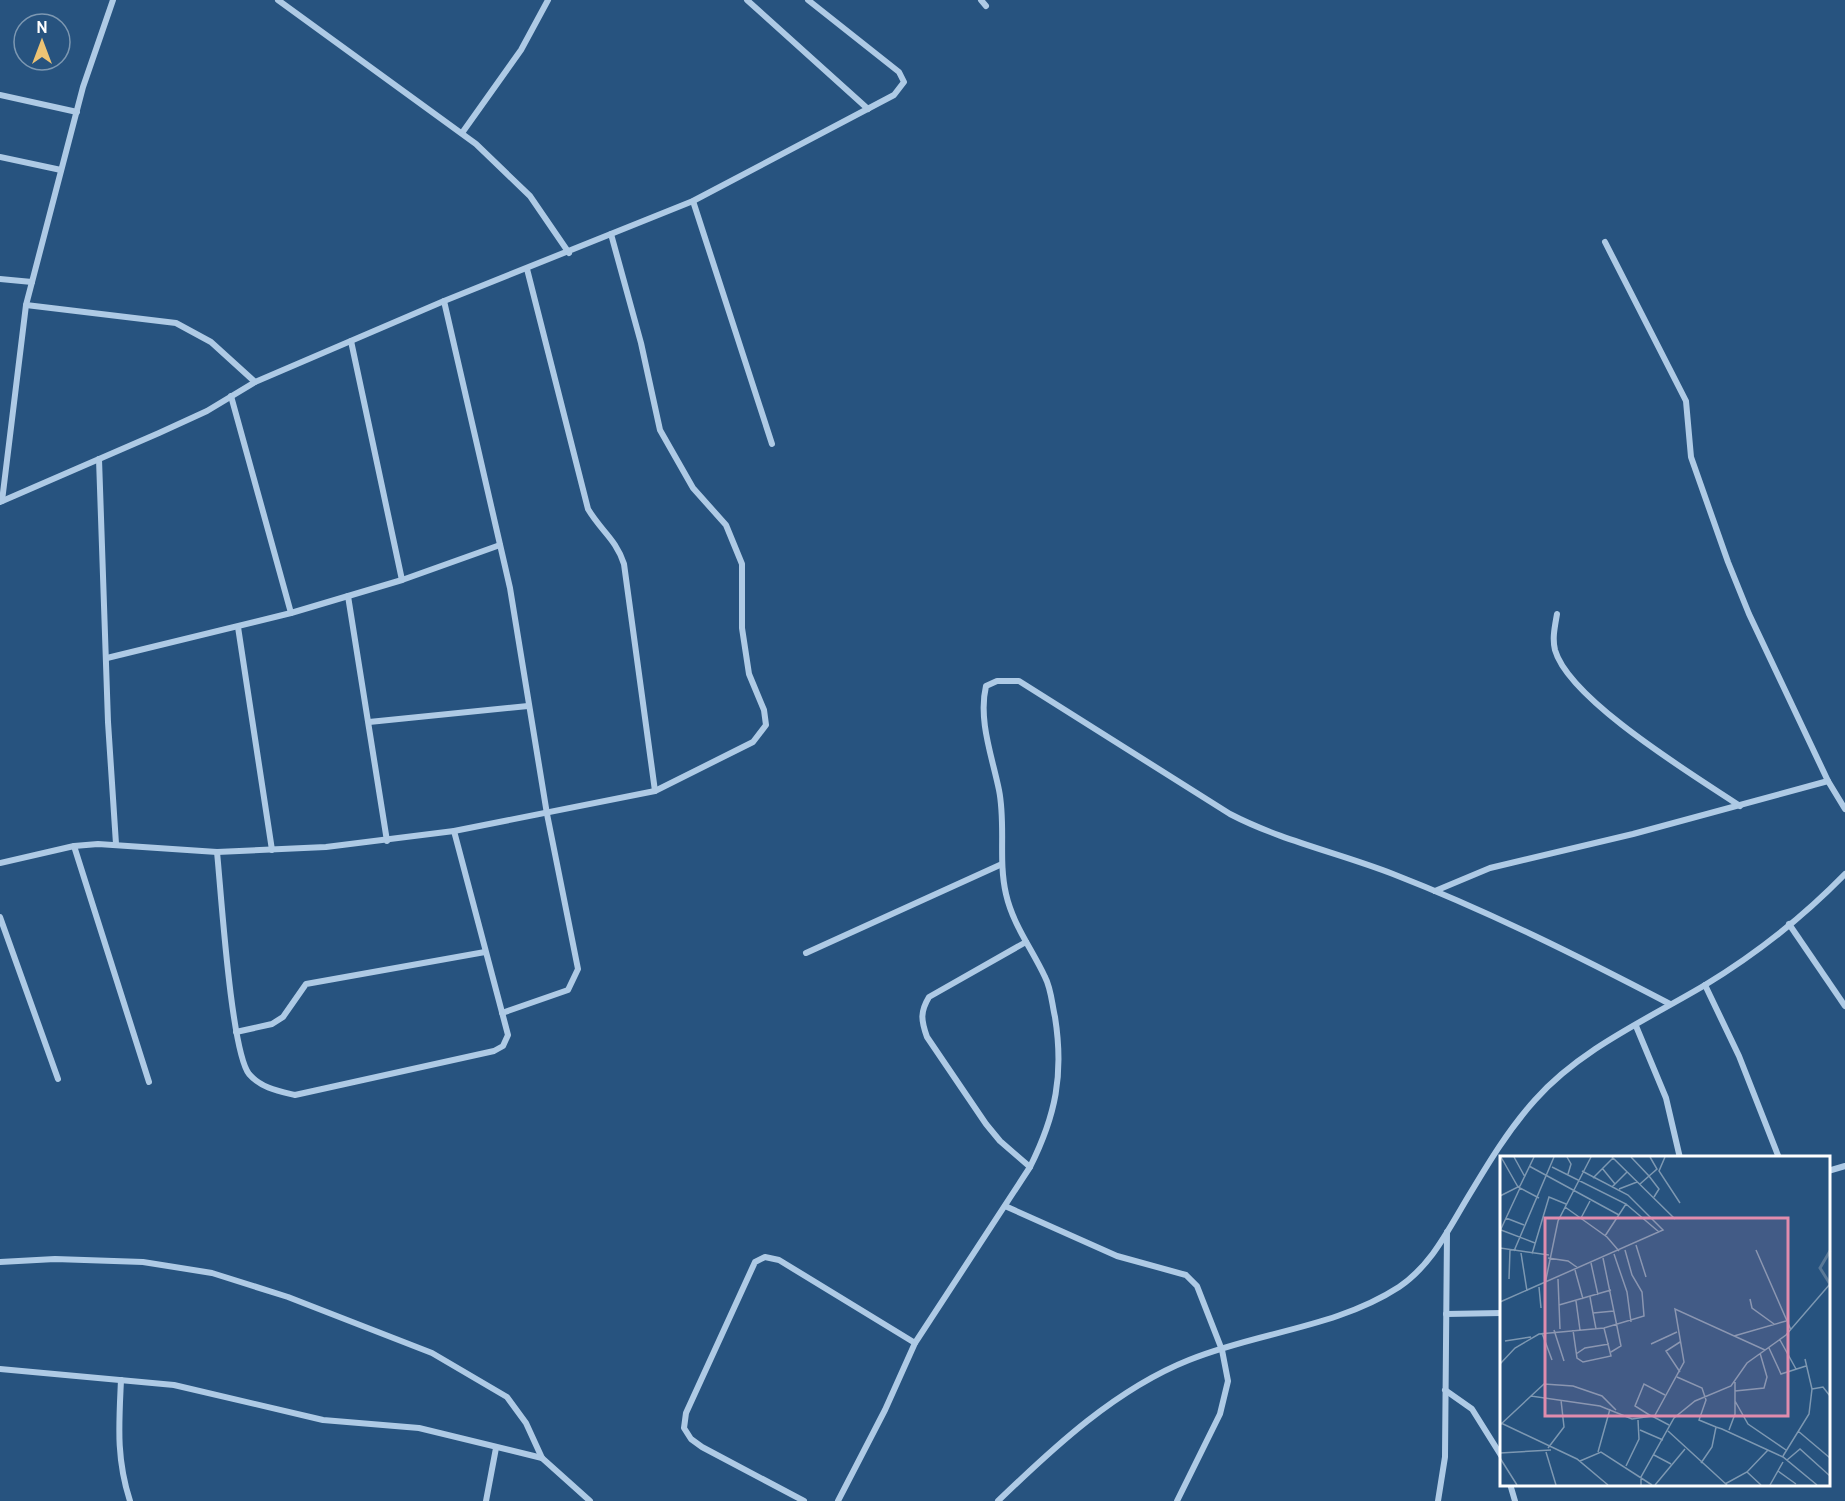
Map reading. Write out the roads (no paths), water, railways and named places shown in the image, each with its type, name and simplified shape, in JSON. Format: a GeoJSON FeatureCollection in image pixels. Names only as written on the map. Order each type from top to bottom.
{"type":"FeatureCollection","features":[{"type":"Feature","properties":{"kind":"street"},"geometry":{"type":"LineString","coordinates":[[1,501],[26,305],[77,112],[113,0]]}},
{"type":"Feature","properties":{"kind":"street"},"geometry":{"type":"LineString","coordinates":[[279,0],[462,133],[530,196],[569,253]]}},
{"type":"Feature","properties":{"kind":"street"},"geometry":{"type":"LineString","coordinates":[[462,133],[520,50],[548,0]]}},
{"type":"Feature","properties":{"kind":"street"},"geometry":{"type":"LineString","coordinates":[[747,0],[868,109]]}},
{"type":"Feature","properties":{"kind":"street"},"geometry":{"type":"LineString","coordinates":[[1,501],[197,415],[255,382],[693,201],[894,95],[904,82],[899,72],[808,0]]}},
{"type":"Feature","properties":{"kind":"street"},"geometry":{"type":"LineString","coordinates":[[981,0],[986,6]]}},
{"type":"Feature","properties":{"kind":"street"},"geometry":{"type":"LineString","coordinates":[[0,95],[77,112]]}},
{"type":"Feature","properties":{"kind":"street"},"geometry":{"type":"LineString","coordinates":[[0,157],[62,170]]}},
{"type":"Feature","properties":{"kind":"street"},"geometry":{"type":"LineString","coordinates":[[693,201],[772,444]]}},
{"type":"Feature","properties":{"kind":"street"},"geometry":{"type":"LineString","coordinates":[[0,863],[74,846],[116,844],[217,852],[272,850],[387,840],[454,831],[655,791],[753,742],[766,725],[764,710],[750,674],[741,628],[742,564],[726,525],[693,488],[660,430],[641,343],[611,234]]}},
{"type":"Feature","properties":{"kind":"street"},"geometry":{"type":"LineString","coordinates":[[1605,242],[1686,401],[1691,457],[1728,562],[1749,614],[1828,781],[1845,809]]}},
{"type":"Feature","properties":{"kind":"street"},"geometry":{"type":"LineString","coordinates":[[527,269],[588,509],[613,539],[624,564],[655,791]]}},
{"type":"Feature","properties":{"kind":"street"},"geometry":{"type":"LineString","coordinates":[[0,279],[32,282]]}},
{"type":"Feature","properties":{"kind":"street"},"geometry":{"type":"LineString","coordinates":[[444,302],[510,588],[547,814],[578,969],[568,990],[502,1013]]}},
{"type":"Feature","properties":{"kind":"street"},"geometry":{"type":"LineString","coordinates":[[26,305],[176,323],[211,342],[255,382]]}},
{"type":"Feature","properties":{"kind":"street"},"geometry":{"type":"LineString","coordinates":[[351,341],[402,580]]}},
{"type":"Feature","properties":{"kind":"street"},"geometry":{"type":"LineString","coordinates":[[231,396],[291,613]]}},
{"type":"Feature","properties":{"kind":"street"},"geometry":{"type":"LineString","coordinates":[[99,459],[116,844]]}},
{"type":"Feature","properties":{"kind":"street"},"geometry":{"type":"LineString","coordinates":[[107,658],[291,613],[402,580],[500,545]]}},
{"type":"Feature","properties":{"kind":"street"},"geometry":{"type":"LineString","coordinates":[[348,596],[387,840]]}},
{"type":"Feature","properties":{"kind":"street"},"geometry":{"type":"LineString","coordinates":[[1557,614],[1553,635],[1555,650],[1560,661],[1582,690],[1604,711],[1740,806]]}},
{"type":"Feature","properties":{"kind":"street"},"geometry":{"type":"LineString","coordinates":[[238,627],[272,850]]}},
{"type":"Feature","properties":{"kind":"street"},"geometry":{"type":"LineString","coordinates":[[837,1501],[885,1410],[915,1343],[1030,1167],[1053,1113],[1059,1056],[1047,979],[1026,942],[1007,895],[1002,864],[1003,812],[983,719],[986,687],[998,681],[1019,681],[1230,814],[1257,828],[1435,891],[1552,944],[1670,1004]]}},
{"type":"Feature","properties":{"kind":"street"},"geometry":{"type":"LineString","coordinates":[[369,722],[528,706]]}},
{"type":"Feature","properties":{"kind":"street"},"geometry":{"type":"LineString","coordinates":[[1435,891],[1490,868],[1740,806],[1828,781]]}},
{"type":"Feature","properties":{"kind":"street"},"geometry":{"type":"LineString","coordinates":[[217,852],[236,1032],[243,1063],[250,1075],[264,1086],[295,1095],[494,1051],[503,1046],[508,1035],[454,831]]}},
{"type":"Feature","properties":{"kind":"street"},"geometry":{"type":"LineString","coordinates":[[74,846],[149,1082]]}},
{"type":"Feature","properties":{"kind":"street"},"geometry":{"type":"LineString","coordinates":[[806,953],[1002,864]]}},
{"type":"Feature","properties":{"kind":"street"},"geometry":{"type":"LineString","coordinates":[[998,1501],[1069,1437],[1141,1384],[1189,1360],[1369,1303],[1414,1276],[1435,1252],[1494,1153],[1537,1097],[1575,1064],[1670,1004],[1705,985],[1789,924],[1845,873]]}},
{"type":"Feature","properties":{"kind":"street"},"geometry":{"type":"LineString","coordinates":[[0,917],[58,1079]]}},
{"type":"Feature","properties":{"kind":"street"},"geometry":{"type":"LineString","coordinates":[[1789,924],[1845,1006]]}},
{"type":"Feature","properties":{"kind":"street"},"geometry":{"type":"LineString","coordinates":[[1026,942],[929,997],[921,1010],[921,1022],[927,1037],[986,1124],[1030,1167]]}},
{"type":"Feature","properties":{"kind":"street"},"geometry":{"type":"LineString","coordinates":[[236,1032],[272,1024],[283,1017],[306,984],[485,952]]}},
{"type":"Feature","properties":{"kind":"street"},"geometry":{"type":"LineString","coordinates":[[1705,985],[1739,1056],[1778,1156]]}},
{"type":"Feature","properties":{"kind":"street"},"geometry":{"type":"LineString","coordinates":[[1636,1026],[1666,1098],[1680,1156]]}},
{"type":"Feature","properties":{"kind":"street"},"geometry":{"type":"LineString","coordinates":[[1830,1170],[1845,1166]]}},
{"type":"Feature","properties":{"kind":"street"},"geometry":{"type":"LineString","coordinates":[[1005,1206],[1117,1256],[1186,1275],[1197,1286],[1222,1350],[1228,1381],[1226,1397],[1220,1414],[1177,1501]]}},
{"type":"Feature","properties":{"kind":"street"},"geometry":{"type":"LineString","coordinates":[[1438,1501],[1445,1457],[1447,1231]]}},
{"type":"Feature","properties":{"kind":"street"},"geometry":{"type":"LineString","coordinates":[[804,1501],[702,1448],[691,1439],[684,1428],[686,1413],[755,1262],[765,1257],[779,1260],[915,1343]]}},
{"type":"Feature","properties":{"kind":"street"},"geometry":{"type":"LineString","coordinates":[[0,1262],[55,1259],[143,1262],[212,1273],[288,1297],[432,1353],[507,1397],[526,1423],[542,1458],[590,1501]]}},
{"type":"Feature","properties":{"kind":"street"},"geometry":{"type":"LineString","coordinates":[[1446,1314],[1500,1313]]}},
{"type":"Feature","properties":{"kind":"street"},"geometry":{"type":"LineString","coordinates":[[0,1370],[174,1384],[324,1420],[419,1428],[542,1458]]}},
{"type":"Feature","properties":{"kind":"street"},"geometry":{"type":"LineString","coordinates":[[121,1380],[118,1446],[120,1467],[130,1501]]}},
{"type":"Feature","properties":{"kind":"street"},"geometry":{"type":"LineString","coordinates":[[1445,1390],[1472,1410],[1500,1454]]}},
{"type":"Feature","properties":{"kind":"street"},"geometry":{"type":"LineString","coordinates":[[486,1501],[496,1448]]}},
{"type":"Feature","properties":{"kind":"street"},"geometry":{"type":"LineString","coordinates":[[1510,1486],[1515,1501]]}}]}
